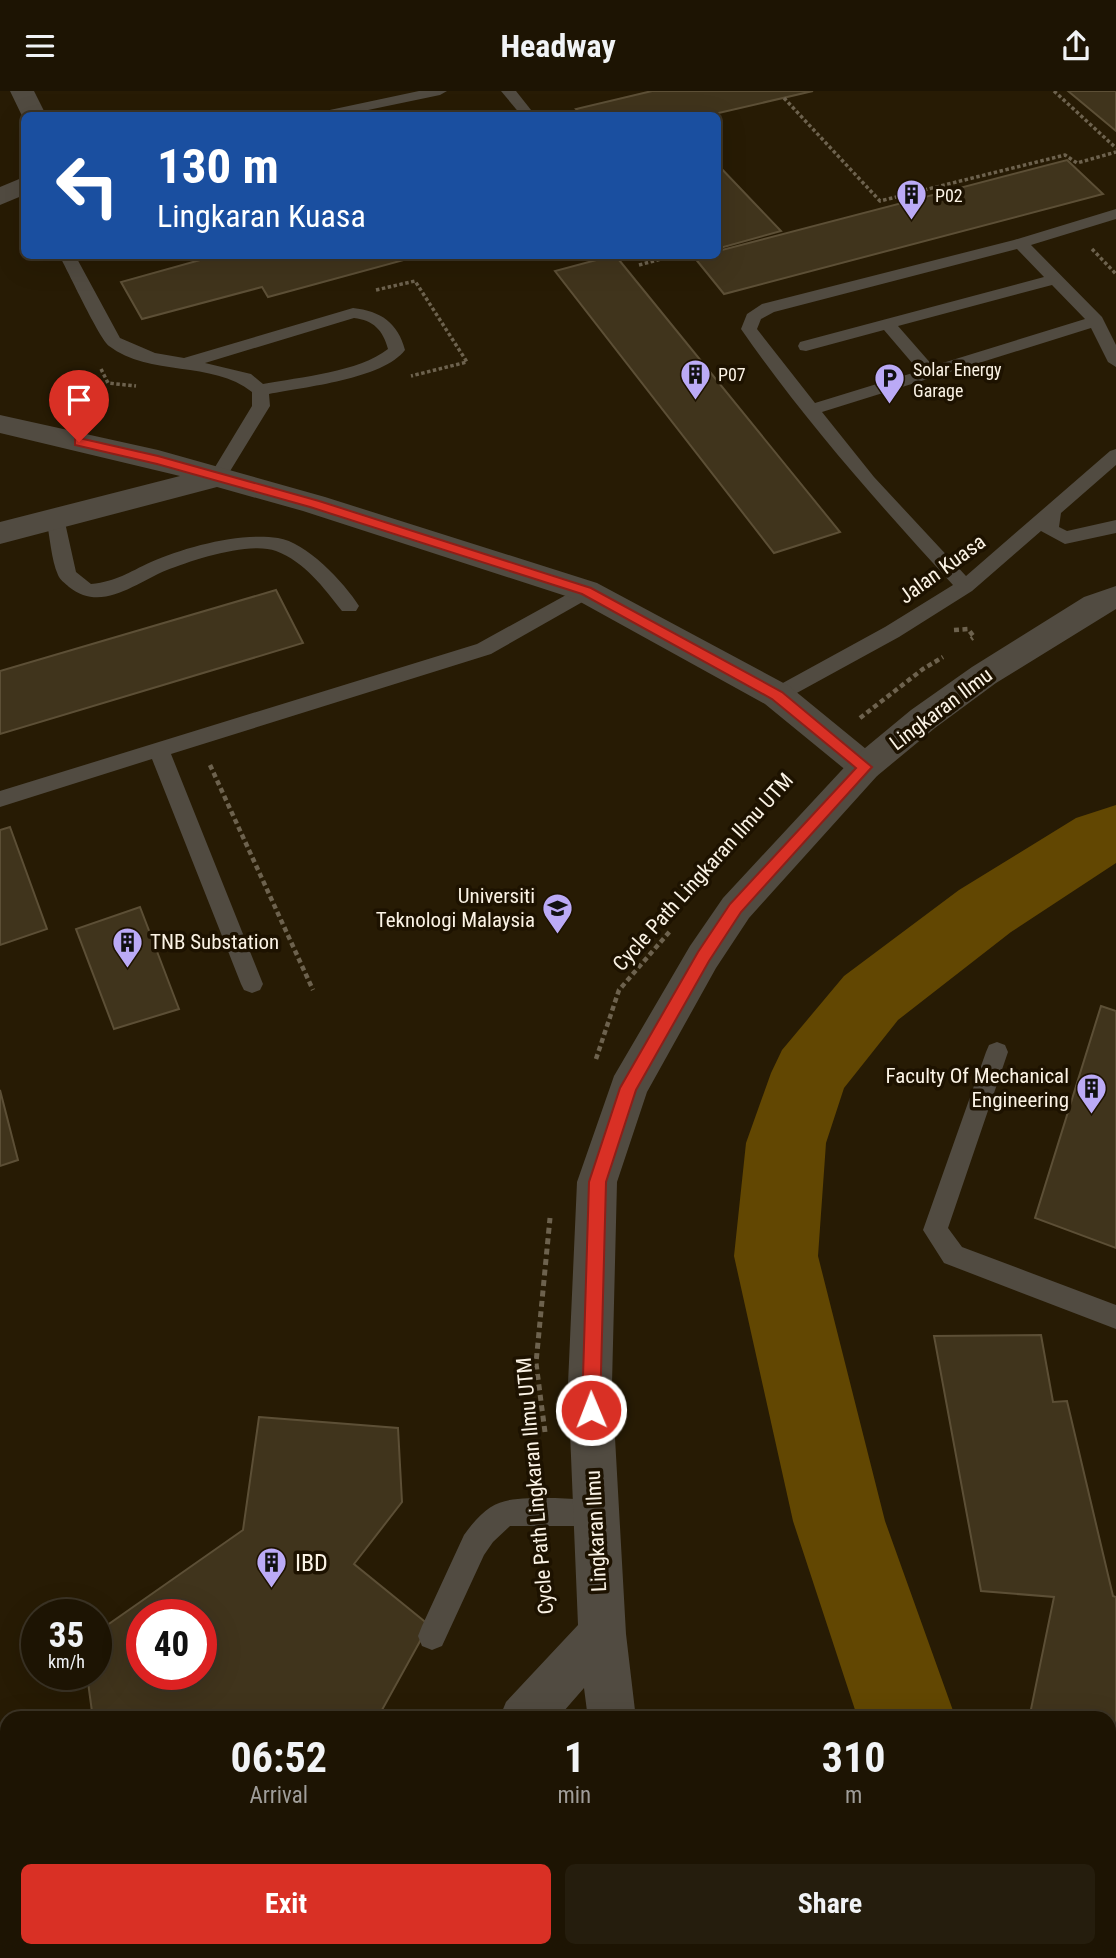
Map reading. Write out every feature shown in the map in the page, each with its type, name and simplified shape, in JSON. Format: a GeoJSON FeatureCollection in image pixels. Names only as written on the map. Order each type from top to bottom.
{"type":"FeatureCollection","features":[{"type":"Feature","properties":{"kind":"street"},"geometry":{"type":"LineString","coordinates":[[22,91],[32,112]]}},
{"type":"Feature","properties":{"kind":"street"},"geometry":{"type":"LineString","coordinates":[[0,197],[21,186]]}},
{"type":"Feature","properties":{"kind":"street"},"geometry":{"type":"LineString","coordinates":[[0,424],[158,460],[314,504],[586,591],[777,695],[865,767]]}},
{"type":"Feature","properties":{"kind":"street"},"geometry":{"type":"LineString","coordinates":[[0,533],[218,477]]}},
{"type":"Feature","properties":{"kind":"street","name":"Lingkaran Ilmu"},"geometry":{"type":"LineString","coordinates":[[611,1711],[602,1634],[590,1384],[597,1182],[628,1088],[703,957],[736,908],[865,767],[923,719],[984,675],[1072,618],[1116,597]]}},
{"type":"Feature","properties":{"kind":"street"},"geometry":{"type":"LineString","coordinates":[[530,1711],[602,1634]]}},
{"type":"Feature","properties":{"kind":"lane"},"geometry":{"type":"LineString","coordinates":[[339,112],[440,91]]}},
{"type":"Feature","properties":{"kind":"lane"},"geometry":{"type":"LineString","coordinates":[[508,91],[526,112]]}},
{"type":"Feature","properties":{"kind":"lane"},"geometry":{"type":"LineString","coordinates":[[965,586],[868,481],[749,329],[750,320],[757,313],[781,304],[1020,243],[1116,214]]}},
{"type":"Feature","properties":{"kind":"lane"},"geometry":{"type":"LineString","coordinates":[[1020,243],[1096,321],[1116,362]]}},
{"type":"Feature","properties":{"kind":"lane"},"geometry":{"type":"LineString","coordinates":[[69,259],[113,341],[142,355],[245,378],[260,390],[261,406],[218,477]]}},
{"type":"Feature","properties":{"kind":"lane"},"geometry":{"type":"LineString","coordinates":[[806,346],[1056,279]]}},
{"type":"Feature","properties":{"kind":"lane"},"geometry":{"type":"LineString","coordinates":[[185,363],[353,313],[370,314],[380,320],[395,340],[397,350],[393,356],[374,365],[260,390]]}},
{"type":"Feature","properties":{"kind":"lane"},"geometry":{"type":"LineString","coordinates":[[811,410],[1096,321]]}},
{"type":"Feature","properties":{"kind":"lane"},"geometry":{"type":"LineString","coordinates":[[888,325],[930,373]]}},
{"type":"Feature","properties":{"kind":"lane","name":"Jalan Kuasa"},"geometry":{"type":"LineString","coordinates":[[777,695],[892,632],[965,586],[1116,455]]}},
{"type":"Feature","properties":{"kind":"lane"},"geometry":{"type":"LineString","coordinates":[[1052,512],[1049,530],[1065,538],[1100,532],[1116,526]]}},
{"type":"Feature","properties":{"kind":"lane"},"geometry":{"type":"LineString","coordinates":[[55,518],[67,575],[87,591],[119,587],[159,566],[218,548],[247,543],[278,544],[317,567],[349,606]]}},
{"type":"Feature","properties":{"kind":"lane"},"geometry":{"type":"LineString","coordinates":[[0,799],[484,649],[586,591]]}},
{"type":"Feature","properties":{"kind":"lane"},"geometry":{"type":"LineString","coordinates":[[159,750],[252,984]]}},
{"type":"Feature","properties":{"kind":"lane"},"geometry":{"type":"LineString","coordinates":[[997,1052],[935,1230],[953,1255],[1116,1318]]}},
{"type":"Feature","properties":{"kind":"lane"},"geometry":{"type":"LineString","coordinates":[[432,1636],[474,1545],[496,1518],[516,1511],[595,1513]]}},
{"type":"Feature","properties":{"kind":"path"},"geometry":{"type":"LineString","coordinates":[[784,98],[880,201],[1065,155],[1077,163],[1116,150],[1054,91]]}},
{"type":"Feature","properties":{"kind":"path"},"geometry":{"type":"LineString","coordinates":[[1103,245],[1091,250],[1116,274]]}},
{"type":"Feature","properties":{"kind":"path"},"geometry":{"type":"LineString","coordinates":[[639,265],[661,259]]}},
{"type":"Feature","properties":{"kind":"path"},"geometry":{"type":"LineString","coordinates":[[366,292],[415,281],[467,362],[400,379]]}},
{"type":"Feature","properties":{"kind":"path"},"geometry":{"type":"LineString","coordinates":[[96,360],[108,383],[147,387]]}},
{"type":"Feature","properties":{"kind":"path"},"geometry":{"type":"LineString","coordinates":[[948,629],[968,629],[973,632],[974,637],[964,643]]}},
{"type":"Feature","properties":{"kind":"path"},"geometry":{"type":"LineString","coordinates":[[858,719],[944,656]]}},
{"type":"Feature","properties":{"kind":"path"},"geometry":{"type":"LineString","coordinates":[[210,755],[210,766],[313,991]]}},
{"type":"Feature","properties":{"kind":"path","name":"Cycle Path Lingkaran Ilmu UTM"},"geometry":{"type":"LineString","coordinates":[[592,1068],[619,990],[674,927]]}},
{"type":"Feature","properties":{"kind":"path","name":"Cycle Path Lingkaran Ilmu UTM"},"geometry":{"type":"LineString","coordinates":[[551,1214],[536,1363],[555,1511]]}},
{"type":"Feature","properties":{"kind":"building"},"geometry":{"type":"Polygon","coordinates":[[[652,91],[813,91],[721,112],[579,112],[576,109],[652,91]]]}},
{"type":"Feature","properties":{"kind":"building"},"geometry":{"type":"Polygon","coordinates":[[[1068,91],[1116,91],[1116,131],[1068,91]]]}},
{"type":"Feature","properties":{"kind":"building","name":"P02"},"geometry":{"type":"Polygon","coordinates":[[[1067,160],[1103,194],[724,294],[696,259],[721,259],[721,250],[1067,160]]]}},
{"type":"Feature","properties":{"kind":"building"},"geometry":{"type":"Polygon","coordinates":[[[721,168],[781,231],[721,248],[721,168]]]}},
{"type":"Feature","properties":{"kind":"building"},"geometry":{"type":"Polygon","coordinates":[[[204,259],[404,260],[268,297],[262,287],[142,319],[121,282],[204,259]]]}},
{"type":"Feature","properties":{"kind":"building","name":"P07"},"geometry":{"type":"Polygon","coordinates":[[[600,259],[618,259],[840,532],[774,553],[555,271],[600,259]]]}},
{"type":"Feature","properties":{"kind":"building"},"geometry":{"type":"Polygon","coordinates":[[[276,590],[303,643],[0,734],[0,671],[276,590]]]}},
{"type":"Feature","properties":{"kind":"building"},"geometry":{"type":"Polygon","coordinates":[[[10,827],[47,929],[0,945],[0,830],[10,827]]]}},
{"type":"Feature","properties":{"kind":"building","name":"TNB Substation"},"geometry":{"type":"Polygon","coordinates":[[[140,907],[179,1009],[114,1029],[76,929],[140,907]]]}},
{"type":"Feature","properties":{"kind":"building","name":"Faculty Of Mechanical Engineering"},"geometry":{"type":"Polygon","coordinates":[[[1101,1006],[1116,1011],[1116,1248],[1035,1218],[1101,1006]]]}},
{"type":"Feature","properties":{"kind":"building"},"geometry":{"type":"Polygon","coordinates":[[[0,1090],[18,1160],[0,1166],[0,1090]]]}},
{"type":"Feature","properties":{"kind":"building"},"geometry":{"type":"Polygon","coordinates":[[[1041,1335],[1053,1402],[1067,1401],[1113,1596],[1116,1597],[1116,1711],[1031,1711],[1054,1597],[981,1591],[934,1336],[1041,1335]]]}},
{"type":"Feature","properties":{"kind":"building","name":"IBD"},"geometry":{"type":"Polygon","coordinates":[[[259,1417],[398,1428],[402,1502],[354,1564],[429,1625],[381,1711],[92,1711],[89,1690],[112,1690],[112,1622],[126,1612],[126,1690],[217,1690],[217,1599],[145,1599],[243,1530],[259,1417]]]}},
{"type":"Feature","properties":{"kind":"waterway"},"geometry":{"type":"LineString","coordinates":[[904,1711],[839,1521],[776,1256],[786,1143],[810,1073],[871,998],[985,911],[1101,837],[1116,832]]}},
{"type":"Feature","properties":{"kind":"place","name":"P02"},"geometry":{"type":"Point","coordinates":[912,222]}},
{"type":"Feature","properties":{"kind":"place","name":"P07"},"geometry":{"type":"Point","coordinates":[695,401]}},
{"type":"Feature","properties":{"kind":"place","name":"Solar Energy Garage"},"geometry":{"type":"Point","coordinates":[890,406]}},
{"type":"Feature","properties":{"kind":"place","name":"Universiti Teknologi Malaysia"},"geometry":{"type":"Point","coordinates":[558,935]}},
{"type":"Feature","properties":{"kind":"place","name":"TNB Substation"},"geometry":{"type":"Point","coordinates":[127,969]}},
{"type":"Feature","properties":{"kind":"place","name":"Faculty Of Mechanical Engineering"},"geometry":{"type":"Point","coordinates":[1092,1115]}},
{"type":"Feature","properties":{"kind":"place","name":"IBD"},"geometry":{"type":"Point","coordinates":[272,1590]}},
{"type":"Feature","properties":{"kind":"route"},"geometry":{"type":"LineString","coordinates":[[79,442],[158,460],[314,504],[586,591],[777,695],[865,767],[736,908],[703,957],[628,1088],[597,1182],[591,1410]]}}]}
